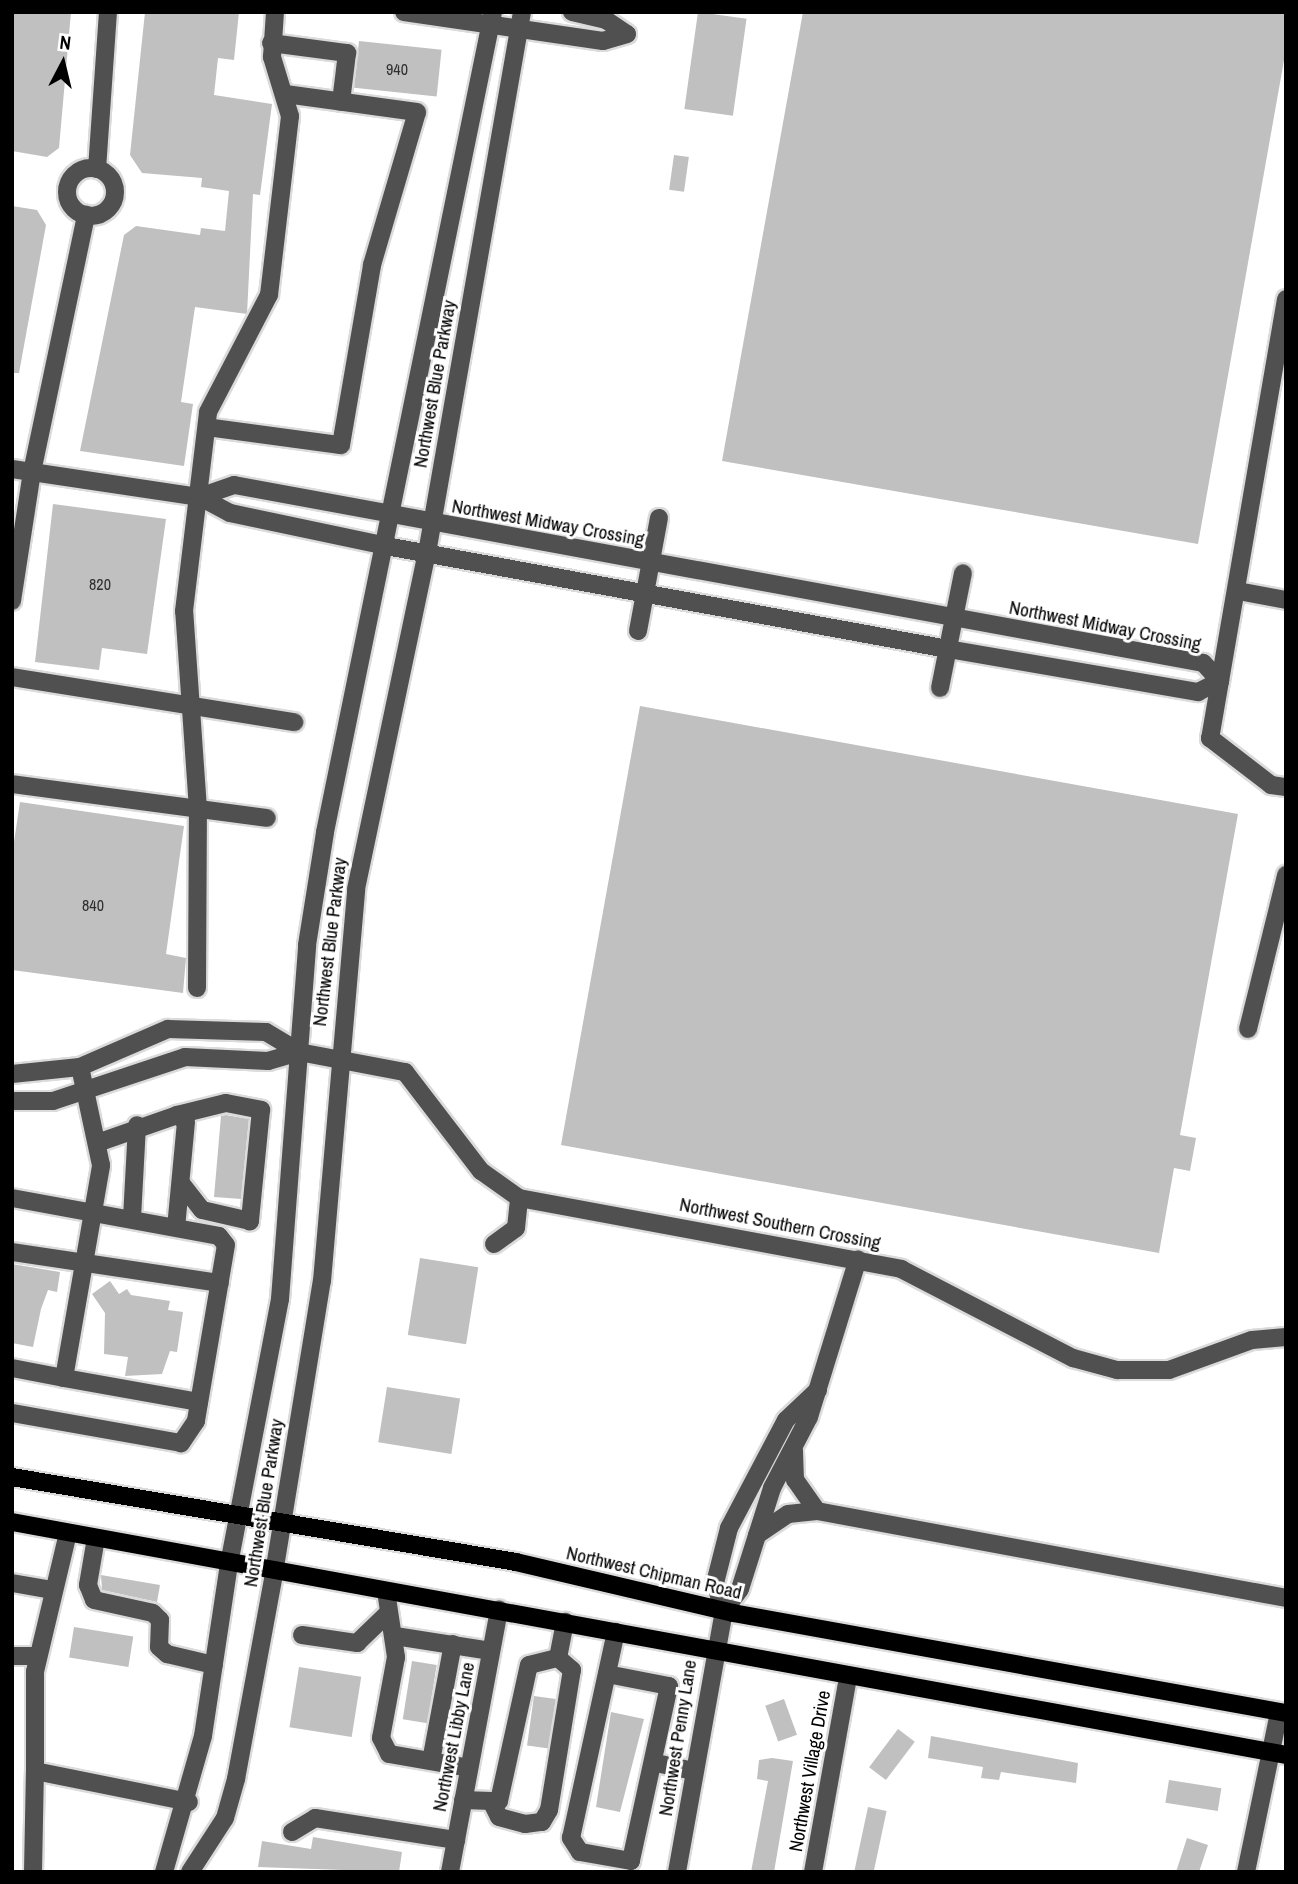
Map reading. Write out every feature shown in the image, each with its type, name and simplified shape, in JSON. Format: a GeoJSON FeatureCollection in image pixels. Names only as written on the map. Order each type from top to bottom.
{"type":"FeatureCollection","features":[{"type":"Feature","properties":{"kind":"main road","name":"Northwest Chipman Road"},"geometry":{"type":"LineString","coordinates":[[12,1477],[516,1562],[724,1611],[1282,1712]]}},
{"type":"Feature","properties":{"kind":"main road"},"geometry":{"type":"LineString","coordinates":[[12,1522],[274,1573],[499,1610],[848,1677],[1279,1754]]}},
{"type":"Feature","properties":{"kind":"street"},"geometry":{"type":"LineString","coordinates":[[97,169],[108,12]]}},
{"type":"Feature","properties":{"kind":"street"},"geometry":{"type":"LineString","coordinates":[[197,988],[198,809],[184,611],[207,427],[214,392],[269,295],[289,148],[285,94],[271,43],[275,12]]}},
{"type":"Feature","properties":{"kind":"street"},"geometry":{"type":"LineString","coordinates":[[404,12],[521,21],[603,41],[627,34],[606,20],[572,12]]}},
{"type":"Feature","properties":{"kind":"street","name":"Northwest Blue Parkway"},"geometry":{"type":"LineString","coordinates":[[164,1872],[188,1802],[214,1665],[229,1564],[280,1300],[307,945],[325,832],[386,546],[492,18]]}},
{"type":"Feature","properties":{"kind":"street","name":"Northwest Blue Parkway"},"geometry":{"type":"LineString","coordinates":[[190,1872],[225,1818],[236,1779],[274,1573],[322,1281],[338,1058],[356,888],[427,553],[521,21]]}},
{"type":"Feature","properties":{"kind":"street"},"geometry":{"type":"LineString","coordinates":[[271,43],[347,53],[341,102]]}},
{"type":"Feature","properties":{"kind":"street"},"geometry":{"type":"LineString","coordinates":[[207,427],[341,444],[372,265],[417,112],[285,94]]}},
{"type":"Feature","properties":{"kind":"street"},"geometry":{"type":"LineString","coordinates":[[97,169],[114,185],[113,201],[102,213],[86,215],[69,202],[68,187],[82,170],[97,169]]}},
{"type":"Feature","properties":{"kind":"street"},"geometry":{"type":"LineString","coordinates":[[12,601],[32,472],[86,215]]}},
{"type":"Feature","properties":{"kind":"street"},"geometry":{"type":"LineString","coordinates":[[1286,299],[1238,591],[1210,738],[1271,785],[1286,787]]}},
{"type":"Feature","properties":{"kind":"street","name":"Northwest Midway Crossing"},"geometry":{"type":"LineString","coordinates":[[12,470],[200,497],[230,513],[386,546],[948,649],[1198,692],[1220,681],[1203,663],[234,485],[200,497]]}},
{"type":"Feature","properties":{"kind":"street"},"geometry":{"type":"LineString","coordinates":[[638,631],[659,518]]}},
{"type":"Feature","properties":{"kind":"street"},"geometry":{"type":"LineString","coordinates":[[940,688],[963,573]]}},
{"type":"Feature","properties":{"kind":"street"},"geometry":{"type":"LineString","coordinates":[[1238,591],[1286,600]]}},
{"type":"Feature","properties":{"kind":"street"},"geometry":{"type":"LineString","coordinates":[[12,677],[191,703],[294,722]]}},
{"type":"Feature","properties":{"kind":"street"},"geometry":{"type":"LineString","coordinates":[[12,784],[267,818]]}},
{"type":"Feature","properties":{"kind":"street"},"geometry":{"type":"LineString","coordinates":[[1248,1029],[1286,875]]}},
{"type":"Feature","properties":{"kind":"street","name":"Northwest Southern Crossing"},"geometry":{"type":"LineString","coordinates":[[12,1074],[80,1067],[138,1039],[199,1027],[266,1032],[299,1052],[405,1072],[481,1171],[519,1198],[858,1259],[918,1274],[1073,1358],[1117,1370],[1169,1370],[1252,1340],[1286,1338]]}},
{"type":"Feature","properties":{"kind":"street","name":"Northwest Southern Crossing"},"geometry":{"type":"LineString","coordinates":[[12,1101],[53,1101],[185,1057],[268,1061],[299,1052]]}},
{"type":"Feature","properties":{"kind":"street"},"geometry":{"type":"LineString","coordinates":[[64,1377],[95,1211],[100,1142],[80,1067]]}},
{"type":"Feature","properties":{"kind":"street"},"geometry":{"type":"LineString","coordinates":[[100,1142],[137,1125],[226,1103],[261,1110],[250,1221],[202,1210],[181,1183]]}},
{"type":"Feature","properties":{"kind":"street"},"geometry":{"type":"LineString","coordinates":[[176,1227],[186,1122],[177,1115]]}},
{"type":"Feature","properties":{"kind":"street"},"geometry":{"type":"LineString","coordinates":[[132,1218],[137,1125]]}},
{"type":"Feature","properties":{"kind":"street"},"geometry":{"type":"LineString","coordinates":[[12,1198],[95,1211],[219,1236],[226,1245],[199,1402],[181,1444],[12,1413]]}},
{"type":"Feature","properties":{"kind":"street"},"geometry":{"type":"LineString","coordinates":[[494,1244],[516,1228],[519,1198]]}},
{"type":"Feature","properties":{"kind":"street"},"geometry":{"type":"LineString","coordinates":[[12,1252],[220,1283]]}},
{"type":"Feature","properties":{"kind":"street"},"geometry":{"type":"LineString","coordinates":[[724,1611],[740,1589],[755,1538],[818,1389],[858,1259]]}},
{"type":"Feature","properties":{"kind":"street"},"geometry":{"type":"LineString","coordinates":[[12,1368],[199,1402]]}},
{"type":"Feature","properties":{"kind":"street"},"geometry":{"type":"LineString","coordinates":[[724,1611],[715,1583],[729,1528],[786,1420],[818,1389]]}},
{"type":"Feature","properties":{"kind":"street"},"geometry":{"type":"LineString","coordinates":[[794,1448],[795,1480],[817,1511]]}},
{"type":"Feature","properties":{"kind":"street"},"geometry":{"type":"LineString","coordinates":[[755,1538],[788,1514],[817,1511],[1286,1598]]}},
{"type":"Feature","properties":{"kind":"street"},"geometry":{"type":"LineString","coordinates":[[33,1872],[38,1656],[51,1590],[68,1532]]}},
{"type":"Feature","properties":{"kind":"street"},"geometry":{"type":"LineString","coordinates":[[96,1538],[88,1585],[94,1600],[153,1613],[160,1620],[159,1647],[167,1654],[214,1665]]}},
{"type":"Feature","properties":{"kind":"street"},"geometry":{"type":"LineString","coordinates":[[12,1583],[51,1590]]}},
{"type":"Feature","properties":{"kind":"street"},"geometry":{"type":"LineString","coordinates":[[386,1591],[386,1615],[395,1636],[381,1738],[389,1754],[469,1768]]}},
{"type":"Feature","properties":{"kind":"street","name":"Northwest Libby Lane"},"geometry":{"type":"LineString","coordinates":[[450,1872],[499,1610]]}},
{"type":"Feature","properties":{"kind":"street","name":"Northwest Penny Lane"},"geometry":{"type":"LineString","coordinates":[[677,1872],[713,1650],[724,1611]]}},
{"type":"Feature","properties":{"kind":"street"},"geometry":{"type":"LineString","coordinates":[[302,1635],[357,1643],[386,1615]]}},
{"type":"Feature","properties":{"kind":"street"},"geometry":{"type":"LineString","coordinates":[[558,1658],[565,1622]]}},
{"type":"Feature","properties":{"kind":"street"},"geometry":{"type":"LineString","coordinates":[[607,1674],[669,1686],[656,1763],[631,1861],[573,1846],[607,1674],[616,1632]]}},
{"type":"Feature","properties":{"kind":"street"},"geometry":{"type":"LineString","coordinates":[[395,1636],[491,1651]]}},
{"type":"Feature","properties":{"kind":"street"},"geometry":{"type":"LineString","coordinates":[[431,1761],[453,1644]]}},
{"type":"Feature","properties":{"kind":"street"},"geometry":{"type":"LineString","coordinates":[[12,1656],[38,1656]]}},
{"type":"Feature","properties":{"kind":"street"},"geometry":{"type":"LineString","coordinates":[[493,1805],[505,1782],[529,1665],[558,1658]]}},
{"type":"Feature","properties":{"kind":"street"},"geometry":{"type":"LineString","coordinates":[[493,1805],[499,1817],[525,1824],[542,1822],[549,1810],[572,1670],[558,1658]]}},
{"type":"Feature","properties":{"kind":"street","name":"Northwest Village Drive"},"geometry":{"type":"LineString","coordinates":[[813,1872],[848,1677]]}},
{"type":"Feature","properties":{"kind":"street"},"geometry":{"type":"LineString","coordinates":[[1246,1872],[1279,1754],[1282,1712]]}},
{"type":"Feature","properties":{"kind":"street"},"geometry":{"type":"LineString","coordinates":[[656,1763],[694,1771]]}},
{"type":"Feature","properties":{"kind":"street"},"geometry":{"type":"LineString","coordinates":[[35,1771],[188,1802]]}},
{"type":"Feature","properties":{"kind":"street"},"geometry":{"type":"LineString","coordinates":[[463,1800],[493,1805]]}},
{"type":"Feature","properties":{"kind":"street"},"geometry":{"type":"LineString","coordinates":[[292,1832],[323,1819],[456,1840]]}},
{"type":"Feature","properties":{"kind":"building"},"geometry":{"type":"Polygon","coordinates":[[[12,12],[71,12],[59,148],[47,157],[12,151],[12,12]]]}},
{"type":"Feature","properties":{"kind":"building"},"geometry":{"type":"Polygon","coordinates":[[[145,12],[239,12],[234,60],[218,58],[214,95],[272,104],[260,195],[253,194],[247,314],[195,307],[181,402],[193,404],[184,466],[80,451],[124,235],[136,226],[200,235],[201,228],[225,231],[229,191],[201,187],[202,178],[142,173],[130,155],[145,12]]]}},
{"type":"Feature","properties":{"kind":"building"},"geometry":{"type":"Polygon","coordinates":[[[698,12],[747,19],[733,116],[684,109],[698,12]]]}},
{"type":"Feature","properties":{"kind":"building"},"geometry":{"type":"Polygon","coordinates":[[[803,12],[1286,12],[1286,49],[1198,544],[722,461],[803,12]]]}},
{"type":"Feature","properties":{"kind":"building"},"geometry":{"type":"Polygon","coordinates":[[[359,41],[442,50],[437,96],[354,88],[359,41]]]}},
{"type":"Feature","properties":{"kind":"building"},"geometry":{"type":"Polygon","coordinates":[[[674,155],[689,157],[684,192],[669,190],[674,155]]]}},
{"type":"Feature","properties":{"kind":"building"},"geometry":{"type":"Polygon","coordinates":[[[12,206],[37,210],[46,225],[19,373],[12,373],[12,206]]]}},
{"type":"Feature","properties":{"kind":"building"},"geometry":{"type":"Polygon","coordinates":[[[53,504],[166,519],[147,654],[102,648],[99,670],[35,662],[53,504]]]}},
{"type":"Feature","properties":{"kind":"building"},"geometry":{"type":"Polygon","coordinates":[[[640,706],[1238,814],[1180,1135],[1196,1138],[1190,1171],[1174,1168],[1159,1253],[561,1145],[640,706]]]}},
{"type":"Feature","properties":{"kind":"building"},"geometry":{"type":"Polygon","coordinates":[[[20,802],[184,826],[166,954],[186,958],[183,993],[12,970],[12,855],[20,802]]]}},
{"type":"Feature","properties":{"kind":"building"},"geometry":{"type":"Polygon","coordinates":[[[221,1116],[249,1119],[241,1199],[214,1197],[221,1116]]]}},
{"type":"Feature","properties":{"kind":"building"},"geometry":{"type":"Polygon","coordinates":[[[420,1258],[478,1267],[466,1344],[408,1335],[420,1258]]]}},
{"type":"Feature","properties":{"kind":"building"},"geometry":{"type":"Polygon","coordinates":[[[12,1264],[60,1272],[57,1292],[48,1290],[41,1309],[33,1347],[12,1343],[12,1264]]]}},
{"type":"Feature","properties":{"kind":"building"},"geometry":{"type":"Polygon","coordinates":[[[110,1281],[119,1294],[127,1289],[131,1295],[170,1301],[168,1310],[183,1312],[177,1352],[170,1351],[162,1374],[125,1376],[128,1357],[104,1354],[105,1313],[92,1294],[110,1281]]]}},
{"type":"Feature","properties":{"kind":"building"},"geometry":{"type":"Polygon","coordinates":[[[387,1387],[460,1399],[451,1454],[378,1442],[387,1387]]]}},
{"type":"Feature","properties":{"kind":"building"},"geometry":{"type":"Polygon","coordinates":[[[101,1575],[160,1585],[157,1602],[102,1590],[101,1575]]]}},
{"type":"Feature","properties":{"kind":"building"},"geometry":{"type":"Polygon","coordinates":[[[74,1627],[133,1636],[128,1667],[69,1658],[74,1627]]]}},
{"type":"Feature","properties":{"kind":"building"},"geometry":{"type":"Polygon","coordinates":[[[412,1661],[437,1665],[427,1723],[403,1719],[412,1661]]]}},
{"type":"Feature","properties":{"kind":"building"},"geometry":{"type":"Polygon","coordinates":[[[299,1667],[361,1677],[352,1737],[289,1727],[299,1667]]]}},
{"type":"Feature","properties":{"kind":"building"},"geometry":{"type":"Polygon","coordinates":[[[534,1696],[556,1699],[549,1749],[527,1746],[534,1696]]]}},
{"type":"Feature","properties":{"kind":"building"},"geometry":{"type":"Polygon","coordinates":[[[784,1699],[797,1735],[778,1742],[765,1706],[784,1699]]]}},
{"type":"Feature","properties":{"kind":"building"},"geometry":{"type":"Polygon","coordinates":[[[611,1712],[644,1719],[620,1812],[596,1807],[611,1712]]]}},
{"type":"Feature","properties":{"kind":"building"},"geometry":{"type":"Polygon","coordinates":[[[898,1729],[915,1742],[886,1780],[869,1767],[898,1729]]]}},
{"type":"Feature","properties":{"kind":"building"},"geometry":{"type":"Polygon","coordinates":[[[931,1736],[1078,1763],[1076,1783],[1001,1772],[999,1780],[981,1778],[983,1767],[928,1758],[931,1736]]]}},
{"type":"Feature","properties":{"kind":"building"},"geometry":{"type":"Polygon","coordinates":[[[772,1758],[793,1761],[774,1872],[751,1872],[768,1781],[757,1779],[759,1760],[772,1758]]]}},
{"type":"Feature","properties":{"kind":"building"},"geometry":{"type":"Polygon","coordinates":[[[1169,1780],[1221,1788],[1218,1811],[1165,1803],[1169,1780]]]}},
{"type":"Feature","properties":{"kind":"building"},"geometry":{"type":"Polygon","coordinates":[[[868,1807],[887,1811],[874,1872],[854,1872],[868,1807]]]}},
{"type":"Feature","properties":{"kind":"building"},"geometry":{"type":"Polygon","coordinates":[[[313,1837],[402,1852],[399,1872],[258,1867],[262,1841],[311,1849],[313,1837]]]}},
{"type":"Feature","properties":{"kind":"building"},"geometry":{"type":"Polygon","coordinates":[[[1187,1838],[1208,1845],[1199,1872],[1176,1872],[1187,1838]]]}}]}
